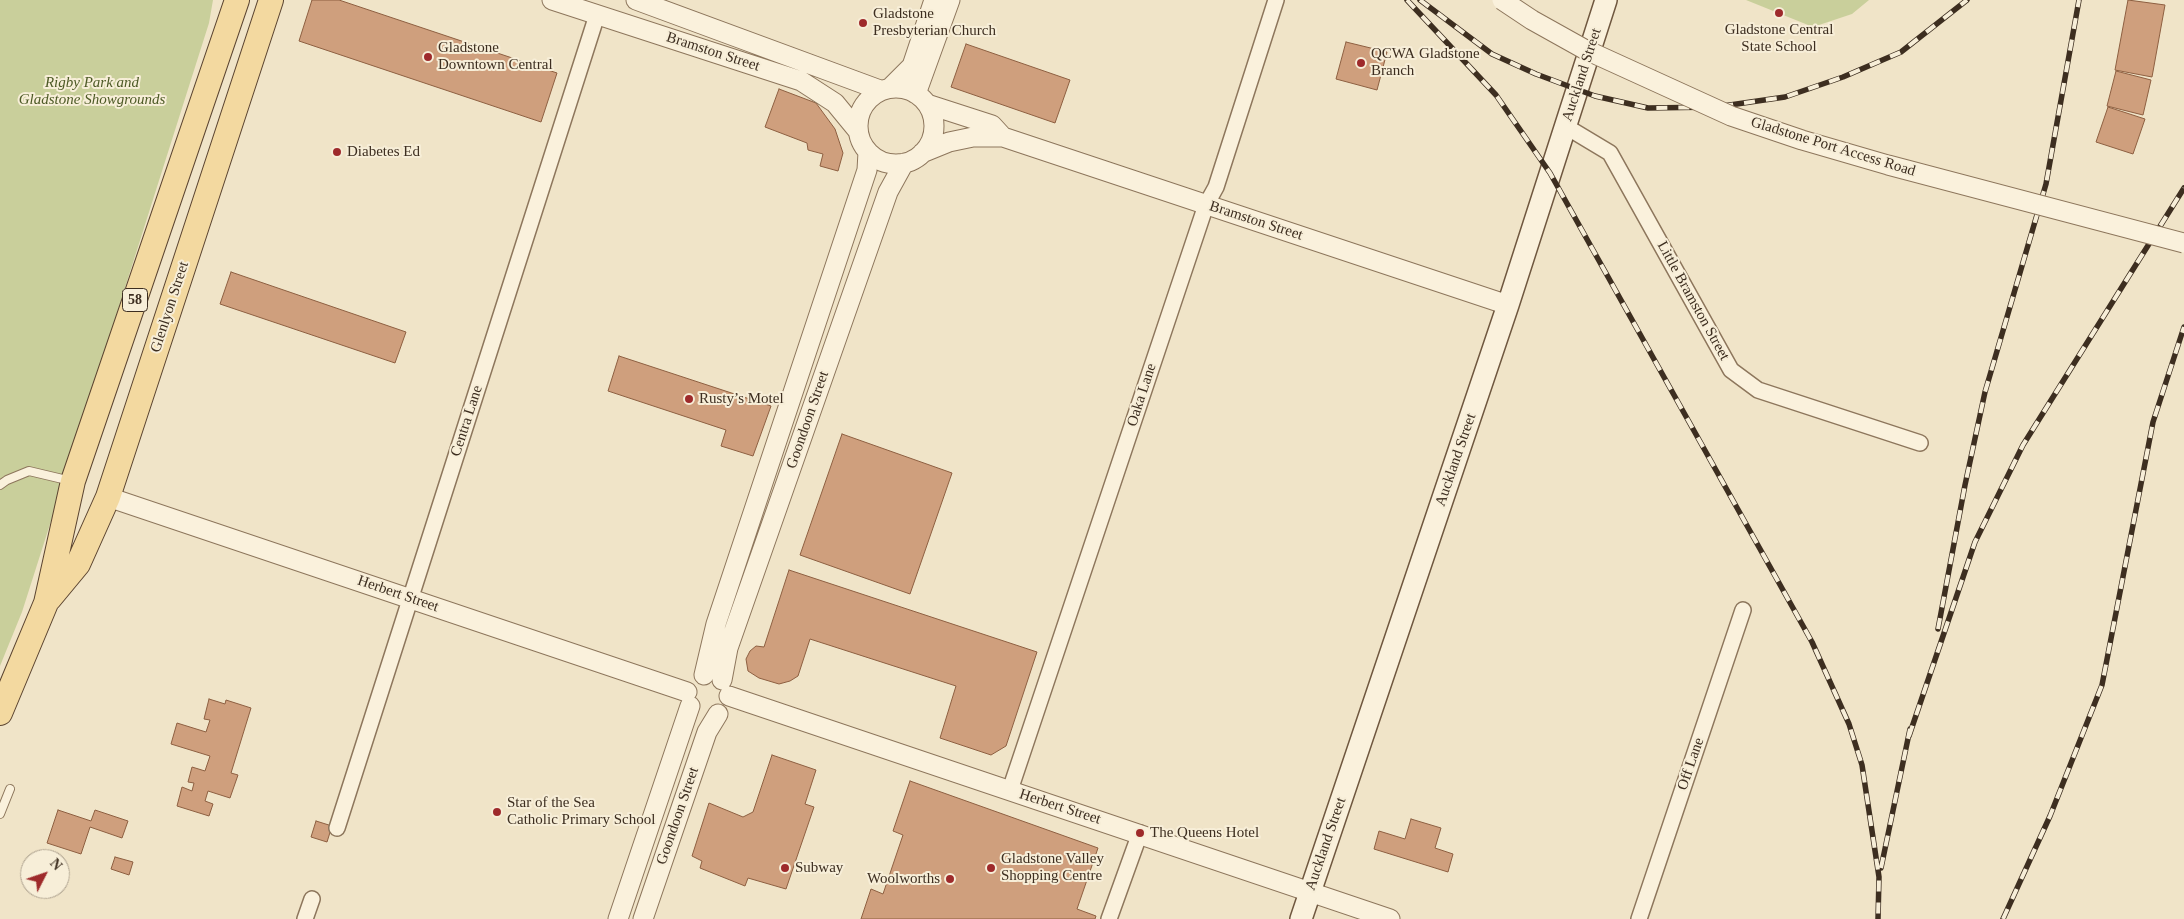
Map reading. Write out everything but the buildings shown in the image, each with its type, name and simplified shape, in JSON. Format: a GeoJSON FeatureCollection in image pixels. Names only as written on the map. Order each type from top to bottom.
{"type":"FeatureCollection","features":[{"type":"Feature","properties":{"kind":"main road","name":"Glenlyon Street"},"geometry":{"type":"LineString","coordinates":[[46,603],[78,564],[108,497],[271,0]]}},
{"type":"Feature","properties":{"kind":"main road","name":"Auckland Street"},"geometry":{"type":"LineString","coordinates":[[1301,919],[1508,305],[1606,0]]}},
{"type":"Feature","properties":{"kind":"main road","name":"Glenlyon Street"},"geometry":{"type":"LineString","coordinates":[[0,713],[46,603],[73,481],[233,5]]}},
{"type":"Feature","properties":{"kind":"street","name":"Bramston Street"},"geometry":{"type":"LineString","coordinates":[[552,0],[801,81],[835,103],[858,131]]}},
{"type":"Feature","properties":{"kind":"street","name":"Bramston Street"},"geometry":{"type":"LineString","coordinates":[[636,0],[886,89]]}},
{"type":"Feature","properties":{"kind":"street"},"geometry":{"type":"LineString","coordinates":[[886,89],[905,88],[922,99],[934,125],[929,145],[922,153],[904,163],[891,164],[878,160],[868,152],[861,142],[858,131],[860,111],[872,95],[886,89],[912,66],[934,0]]}},
{"type":"Feature","properties":{"kind":"street"},"geometry":{"type":"LineString","coordinates":[[922,99],[950,0]]}},
{"type":"Feature","properties":{"kind":"street","name":"Oaka Lane"},"geometry":{"type":"LineString","coordinates":[[1010,790],[1206,205],[1216,187],[1276,0]]}},
{"type":"Feature","properties":{"kind":"street","name":"Gladstone Port Access Road"},"geometry":{"type":"LineString","coordinates":[[1502,0],[1532,20],[1584,49],[1731,116],[1802,140],[1888,165],[2184,243]]}},
{"type":"Feature","properties":{"kind":"street","name":"Centra Lane"},"geometry":{"type":"LineString","coordinates":[[337,828],[597,15]]}},
{"type":"Feature","properties":{"kind":"street","name":"Bramston Street"},"geometry":{"type":"LineString","coordinates":[[922,99],[992,125],[1003,138]]}},
{"type":"Feature","properties":{"kind":"street","name":"Little Bramston Street"},"geometry":{"type":"LineString","coordinates":[[1565,126],[1610,153],[1731,370],[1758,390],[1920,442]]}},
{"type":"Feature","properties":{"kind":"street","name":"Bramston Street"},"geometry":{"type":"LineString","coordinates":[[922,153],[949,142],[973,138],[1003,138],[1508,305]]}},
{"type":"Feature","properties":{"kind":"street","name":"Goondoon Street"},"geometry":{"type":"LineString","coordinates":[[718,684],[716,624],[867,170],[868,152]]}},
{"type":"Feature","properties":{"kind":"street","name":"Goondoon Street"},"geometry":{"type":"LineString","coordinates":[[718,684],[728,648],[888,192],[904,163]]}},
{"type":"Feature","properties":{"kind":"street","name":"Herbert Street"},"geometry":{"type":"LineString","coordinates":[[108,497],[410,598],[689,699]]}},
{"type":"Feature","properties":{"kind":"street","name":"Off Lane"},"geometry":{"type":"LineString","coordinates":[[1639,919],[1743,610]]}},
{"type":"Feature","properties":{"kind":"street"},"geometry":{"type":"LineString","coordinates":[[693,681],[718,684],[728,704],[718,714],[702,716],[689,699],[693,681]]}},
{"type":"Feature","properties":{"kind":"street","name":"Herbert Street"},"geometry":{"type":"LineString","coordinates":[[718,684],[1010,790],[1390,919]]}},
{"type":"Feature","properties":{"kind":"street","name":"Goondoon Street"},"geometry":{"type":"LineString","coordinates":[[618,919],[689,699]]}},
{"type":"Feature","properties":{"kind":"street","name":"Goondoon Street"},"geometry":{"type":"LineString","coordinates":[[643,919],[707,732],[718,714]]}},
{"type":"Feature","properties":{"kind":"street"},"geometry":{"type":"LineString","coordinates":[[1109,919],[1140,833]]}},
{"type":"Feature","properties":{"kind":"street"},"geometry":{"type":"LineString","coordinates":[[305,919],[312,899]]}},
{"type":"Feature","properties":{"kind":"lane"},"geometry":{"type":"LineString","coordinates":[[0,485],[7,480],[30,471],[73,481]]}},
{"type":"Feature","properties":{"kind":"lane"},"geometry":{"type":"LineString","coordinates":[[0,814],[10,789]]}},
{"type":"Feature","properties":{"kind":"green space","name":"Rigby Park and Gladstone Showgrounds"},"geometry":{"type":"Polygon","coordinates":[[[0,0],[213,0],[209,23],[22,612],[0,666],[0,0]]]}},
{"type":"Feature","properties":{"kind":"green space"},"geometry":{"type":"Polygon","coordinates":[[[1746,0],[1869,0],[1852,14],[1813,27],[1746,0]]]}},
{"type":"Feature","properties":{"kind":"railway"},"geometry":{"type":"LineString","coordinates":[[1407,0],[1496,95],[1550,173],[1812,642],[1849,724],[1862,765],[1879,877],[1878,919]]}},
{"type":"Feature","properties":{"kind":"railway"},"geometry":{"type":"LineString","coordinates":[[1420,0],[1492,54],[1536,74],[1595,96],[1648,108],[1716,107],[1785,97],[1843,77],[1901,52],[1967,0]]}},
{"type":"Feature","properties":{"kind":"railway"},"geometry":{"type":"LineString","coordinates":[[1938,629],[1965,485],[1985,392],[2046,184],[2079,0]]}},
{"type":"Feature","properties":{"kind":"railway"},"geometry":{"type":"LineString","coordinates":[[1909,736],[1975,542],[2023,445],[2184,188]]}},
{"type":"Feature","properties":{"kind":"railway"},"geometry":{"type":"LineString","coordinates":[[2003,919],[2050,816],[2102,685],[2153,422],[2184,327]]}},
{"type":"Feature","properties":{"kind":"railway"},"geometry":{"type":"LineString","coordinates":[[1881,868],[1910,729]]}},
{"type":"Feature","properties":{"kind":"place","name":"Gladstone Central State School"},"geometry":{"type":"Point","coordinates":[1779,13]}},
{"type":"Feature","properties":{"kind":"place","name":"Gladstone Presbyterian Church"},"geometry":{"type":"Point","coordinates":[863,23]}},
{"type":"Feature","properties":{"kind":"place","name":"Gladstone Downtown Central"},"geometry":{"type":"Point","coordinates":[428,57]}},
{"type":"Feature","properties":{"kind":"place","name":"QCWA Gladstone Branch"},"geometry":{"type":"Point","coordinates":[1361,63]}},
{"type":"Feature","properties":{"kind":"place","name":"Diabetes Ed"},"geometry":{"type":"Point","coordinates":[337,152]}},
{"type":"Feature","properties":{"kind":"place","name":"Rusty’s Motel"},"geometry":{"type":"Point","coordinates":[689,399]}},
{"type":"Feature","properties":{"kind":"place","name":"Star of the Sea Catholic Primary School"},"geometry":{"type":"Point","coordinates":[497,812]}},
{"type":"Feature","properties":{"kind":"place","name":"The Queens Hotel"},"geometry":{"type":"Point","coordinates":[1140,833]}},
{"type":"Feature","properties":{"kind":"place","name":"Subway"},"geometry":{"type":"Point","coordinates":[785,868]}},
{"type":"Feature","properties":{"kind":"place","name":"Gladstone Valley Shopping Centre"},"geometry":{"type":"Point","coordinates":[991,868]}},
{"type":"Feature","properties":{"kind":"place","name":"Woolworths"},"geometry":{"type":"Point","coordinates":[950,879]}}]}
